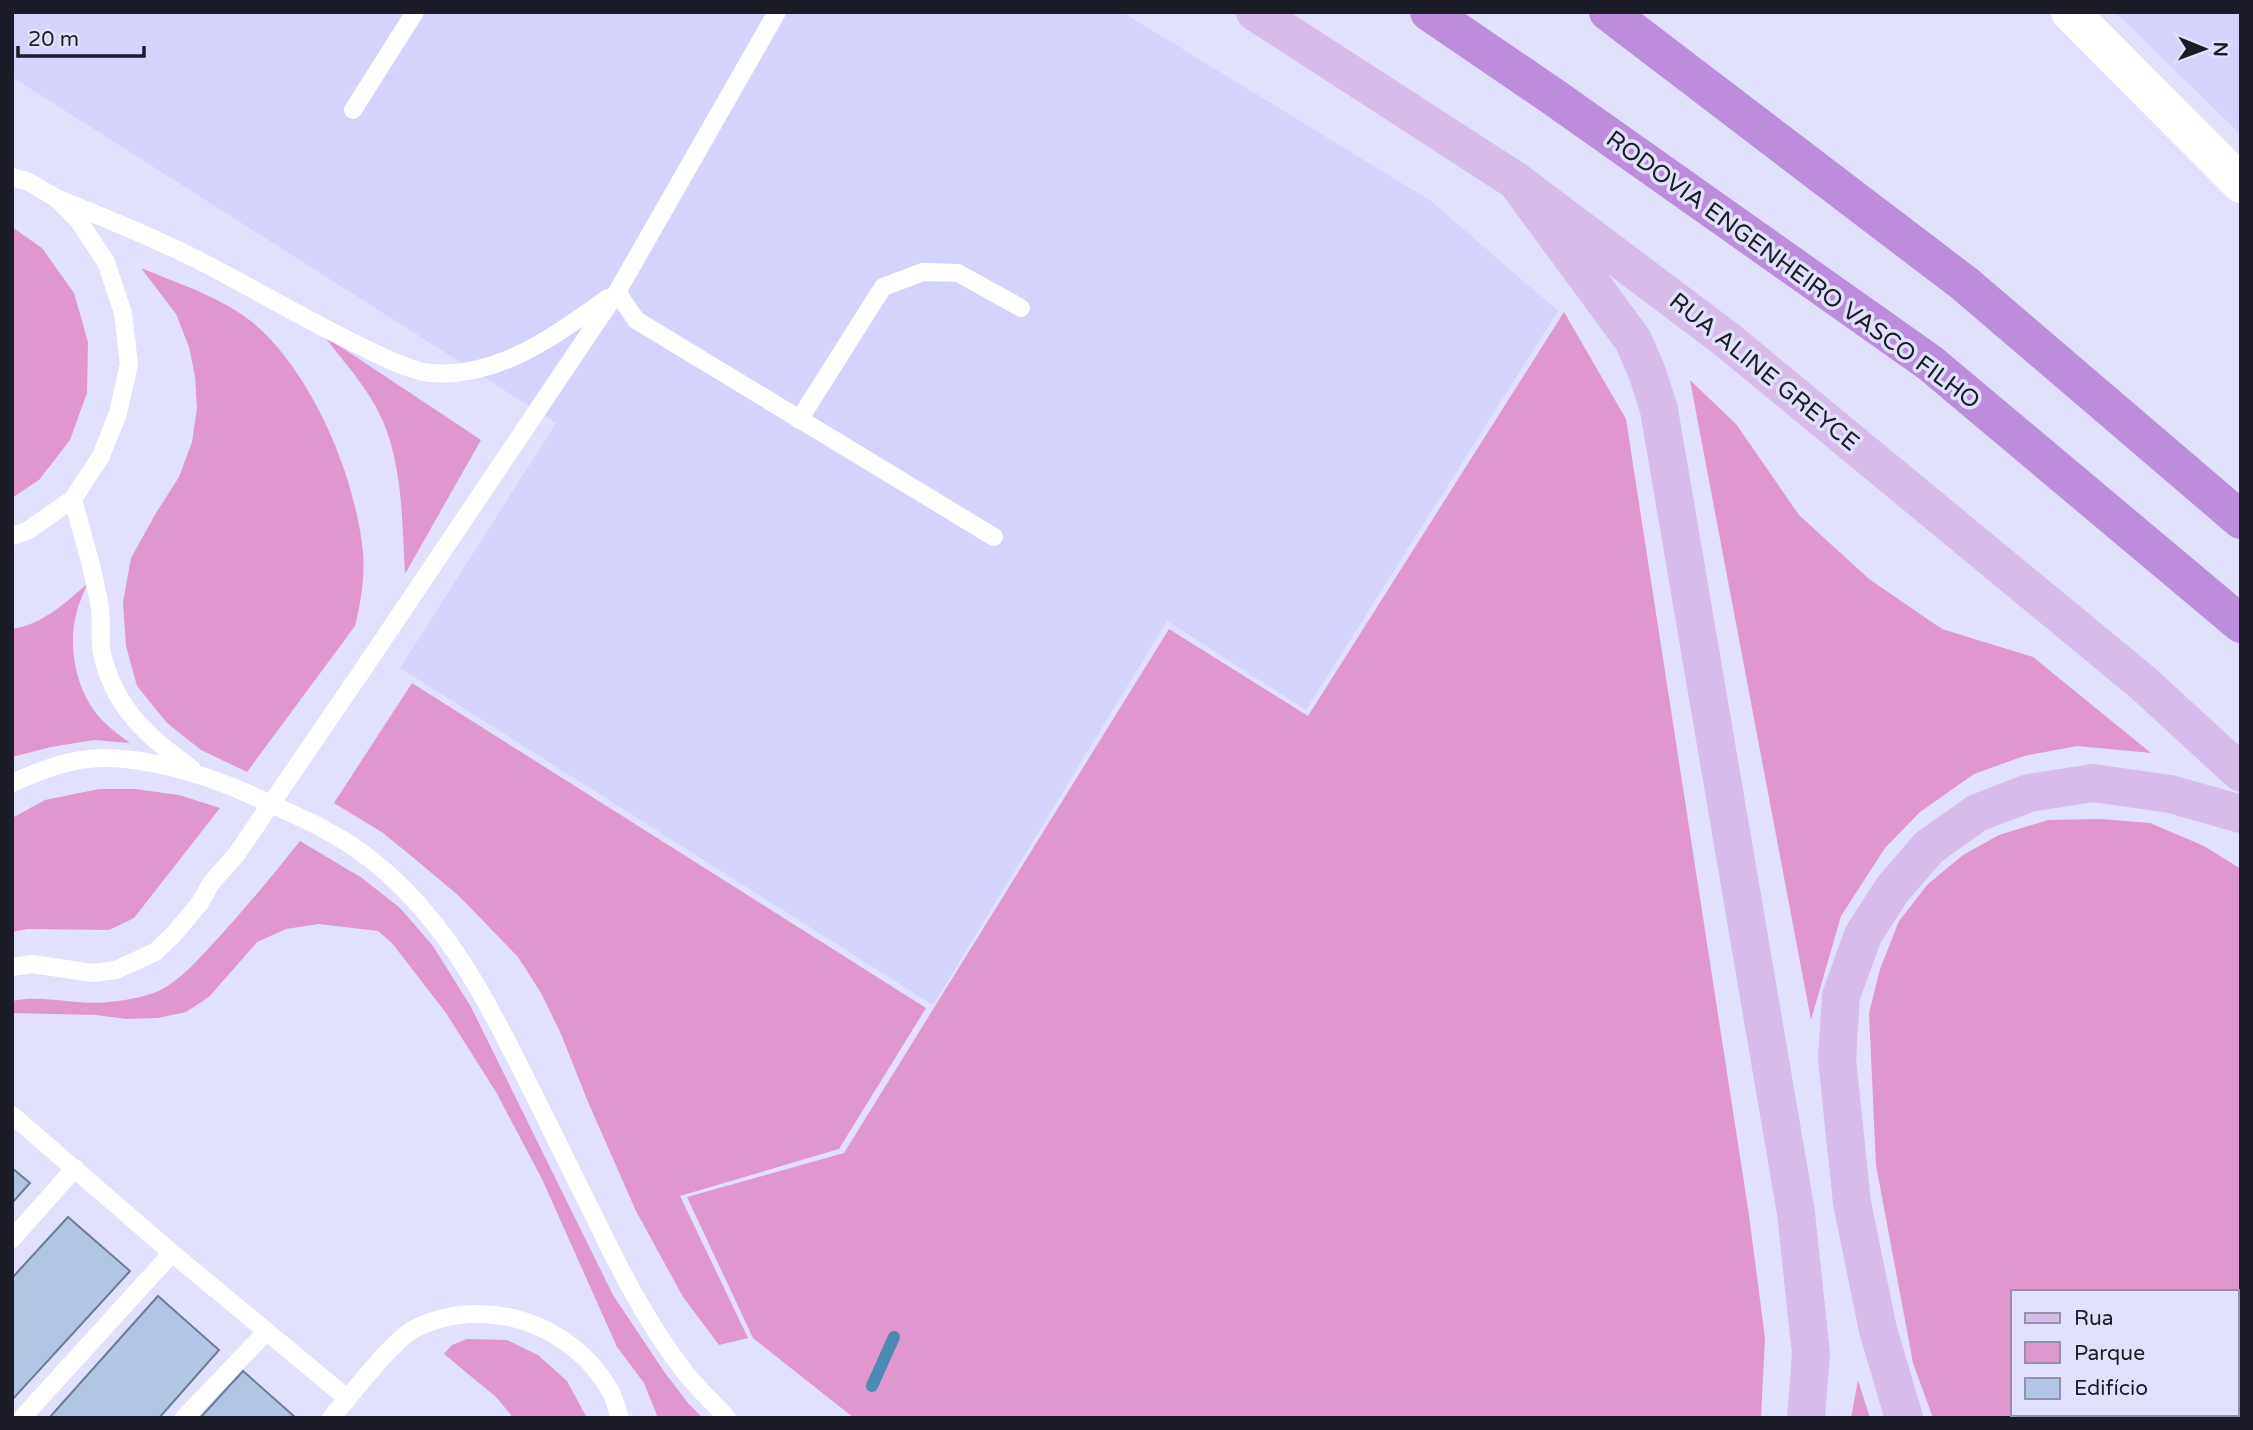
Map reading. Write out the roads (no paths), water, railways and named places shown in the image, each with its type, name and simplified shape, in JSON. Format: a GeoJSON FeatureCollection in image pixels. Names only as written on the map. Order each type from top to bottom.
{"type":"FeatureCollection","features":[{"type":"Feature","properties":{"kind":"highway","name":"RODOVIA ENGENHEIRO VASCO FILHO"},"geometry":{"type":"LineString","coordinates":[[1429,12],[1555,97],[1930,363],[2241,624]]}},
{"type":"Feature","properties":{"kind":"highway"},"geometry":{"type":"LineString","coordinates":[[1608,12],[1965,284],[2241,520]]}},
{"type":"Feature","properties":{"kind":"main road","name":"RUA ALINE GREYCE"},"geometry":{"type":"LineString","coordinates":[[1255,12],[1516,181],[1726,339],[2143,683],[2241,773]]}},
{"type":"Feature","properties":{"kind":"main road"},"geometry":{"type":"LineString","coordinates":[[1516,181],[1633,340],[1659,410],[1796,1213],[1811,1354],[1806,1418]]}},
{"type":"Feature","properties":{"kind":"main road"},"geometry":{"type":"LineString","coordinates":[[1904,1418],[1878,1330],[1852,1203],[1837,1059],[1841,996],[1863,935],[1892,890],[1930,847],[1977,813],[2029,793],[2093,783],[2169,794],[2241,814]]}},
{"type":"Feature","properties":{"kind":"street"},"geometry":{"type":"LineString","coordinates":[[2070,12],[2241,184]]}},
{"type":"Feature","properties":{"kind":"lane"},"geometry":{"type":"LineString","coordinates":[[353,110],[415,12]]}},
{"type":"Feature","properties":{"kind":"lane"},"geometry":{"type":"LineString","coordinates":[[12,967],[32,964],[93,973],[116,970],[155,952],[173,936],[200,903],[211,883],[236,855],[321,731],[617,292],[777,12]]}},
{"type":"Feature","properties":{"kind":"lane"},"geometry":{"type":"LineString","coordinates":[[12,177],[29,182],[56,198],[200,261],[323,328],[390,360],[429,373],[459,372],[505,362],[545,342],[617,292]]}},
{"type":"Feature","properties":{"kind":"lane"},"geometry":{"type":"LineString","coordinates":[[12,536],[27,531],[73,499],[101,456],[118,413],[129,364],[123,313],[106,262],[78,220],[56,198]]}},
{"type":"Feature","properties":{"kind":"lane"},"geometry":{"type":"LineString","coordinates":[[799,420],[883,287],[923,272],[958,273],[1021,308]]}},
{"type":"Feature","properties":{"kind":"lane"},"geometry":{"type":"LineString","coordinates":[[617,292],[636,320],[995,537]]}},
{"type":"Feature","properties":{"kind":"lane"},"geometry":{"type":"LineString","coordinates":[[73,499],[100,610],[102,651],[113,689],[134,719],[156,743],[198,774]]}},
{"type":"Feature","properties":{"kind":"lane"},"geometry":{"type":"LineString","coordinates":[[12,783],[66,763],[103,758],[198,774],[316,824],[347,842],[398,883],[437,924],[493,1014],[623,1276],[654,1330],[685,1373],[727,1418]]}},
{"type":"Feature","properties":{"kind":"lane"},"geometry":{"type":"LineString","coordinates":[[12,1115],[172,1253],[348,1399]]}},
{"type":"Feature","properties":{"kind":"lane"},"geometry":{"type":"LineString","coordinates":[[12,1239],[75,1168]]}},
{"type":"Feature","properties":{"kind":"lane"},"geometry":{"type":"LineString","coordinates":[[22,1418],[172,1253]]}},
{"type":"Feature","properties":{"kind":"lane"},"geometry":{"type":"LineString","coordinates":[[331,1418],[390,1350],[414,1328],[454,1316],[494,1313],[532,1323],[562,1339],[591,1363],[612,1394],[620,1418]]}},
{"type":"Feature","properties":{"kind":"lane"},"geometry":{"type":"LineString","coordinates":[[184,1418],[267,1331]]}},
{"type":"Feature","properties":{"kind":"waterway"},"geometry":{"type":"LineString","coordinates":[[872,1386],[894,1337]]}}]}
